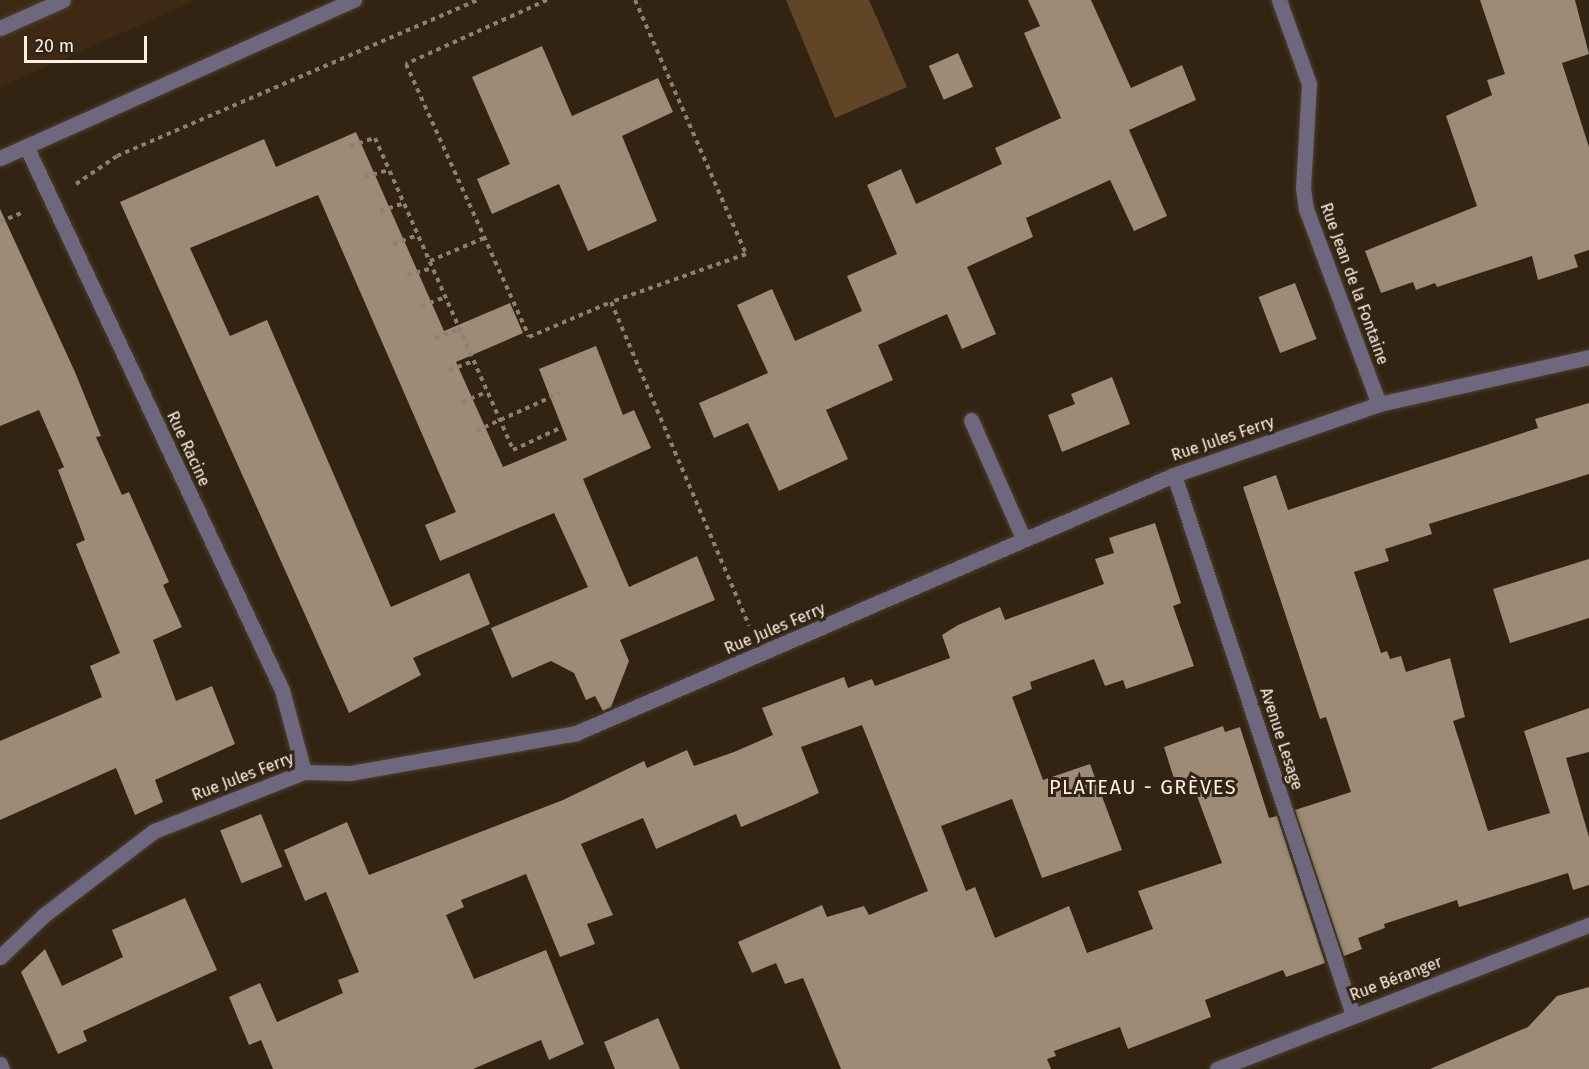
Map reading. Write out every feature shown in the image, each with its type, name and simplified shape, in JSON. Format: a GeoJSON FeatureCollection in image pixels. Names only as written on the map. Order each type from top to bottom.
{"type":"FeatureCollection","features":[{"type":"Feature","properties":{"kind":"street"},"geometry":{"type":"LineString","coordinates":[[0,28],[63,0]]}},
{"type":"Feature","properties":{"kind":"street"},"geometry":{"type":"LineString","coordinates":[[0,158],[354,0]]}},
{"type":"Feature","properties":{"kind":"street","name":"Rue Jean de la Fontaine"},"geometry":{"type":"LineString","coordinates":[[1279,0],[1309,84],[1303,188],[1306,209],[1379,404]]}},
{"type":"Feature","properties":{"kind":"street","name":"Rue Racine"},"geometry":{"type":"LineString","coordinates":[[26,146],[282,690],[304,772]]}},
{"type":"Feature","properties":{"kind":"street","name":"Rue Jules Ferry"},"geometry":{"type":"LineString","coordinates":[[0,957],[44,915],[154,831],[304,772],[350,773],[555,738],[761,654],[1023,538],[1174,475],[1379,404],[1589,357]]}},
{"type":"Feature","properties":{"kind":"street"},"geometry":{"type":"LineString","coordinates":[[971,420],[1023,538]]}},
{"type":"Feature","properties":{"kind":"street","name":"Avenue Lesage"},"geometry":{"type":"LineString","coordinates":[[1174,475],[1353,1015]]}},
{"type":"Feature","properties":{"kind":"street","name":"Rue Béranger"},"geometry":{"type":"LineString","coordinates":[[1217,1069],[1589,925]]}},
{"type":"Feature","properties":{"kind":"street"},"geometry":{"type":"LineString","coordinates":[[0,1064],[2,1069]]}},
{"type":"Feature","properties":{"kind":"path"},"geometry":{"type":"LineString","coordinates":[[0,222],[52,200],[117,156],[477,0]]}},
{"type":"Feature","properties":{"kind":"path"},"geometry":{"type":"LineString","coordinates":[[547,0],[406,64],[529,337],[611,302],[746,254],[635,0]]}},
{"type":"Feature","properties":{"kind":"path"},"geometry":{"type":"LineString","coordinates":[[350,146],[375,138],[513,450],[562,427]]}},
{"type":"Feature","properties":{"kind":"path"},"geometry":{"type":"LineString","coordinates":[[364,177],[389,170]]}},
{"type":"Feature","properties":{"kind":"path"},"geometry":{"type":"LineString","coordinates":[[380,211],[404,203]]}},
{"type":"Feature","properties":{"kind":"path"},"geometry":{"type":"LineString","coordinates":[[393,244],[418,235]]}},
{"type":"Feature","properties":{"kind":"path"},"geometry":{"type":"LineString","coordinates":[[430,261],[484,238]]}},
{"type":"Feature","properties":{"kind":"path"},"geometry":{"type":"LineString","coordinates":[[407,276],[433,268]]}},
{"type":"Feature","properties":{"kind":"path"},"geometry":{"type":"LineString","coordinates":[[421,306],[446,297]]}},
{"type":"Feature","properties":{"kind":"path"},"geometry":{"type":"LineString","coordinates":[[611,302],[761,654]]}},
{"type":"Feature","properties":{"kind":"path"},"geometry":{"type":"LineString","coordinates":[[435,338],[460,329]]}},
{"type":"Feature","properties":{"kind":"path"},"geometry":{"type":"LineString","coordinates":[[449,370],[474,361]]}},
{"type":"Feature","properties":{"kind":"path"},"geometry":{"type":"LineString","coordinates":[[462,402],[487,392]]}},
{"type":"Feature","properties":{"kind":"path"},"geometry":{"type":"LineString","coordinates":[[476,431],[560,393]]}},
{"type":"Feature","properties":{"kind":"shaded area"},"geometry":{"type":"Polygon","coordinates":[[[0,0],[197,0],[0,87],[0,0]]]}},
{"type":"Feature","properties":{"kind":"shaded area"},"geometry":{"type":"Polygon","coordinates":[[[786,0],[869,0],[907,87],[835,118],[786,0]]]}},
{"type":"Feature","properties":{"kind":"building"},"geometry":{"type":"Polygon","coordinates":[[[1028,0],[1091,0],[1131,88],[1182,65],[1196,100],[1129,130],[1167,216],[1134,231],[1110,180],[1026,218],[1033,237],[967,267],[996,334],[962,349],[947,314],[878,345],[893,380],[826,410],[848,459],[779,491],[748,423],[714,438],[699,403],[768,373],[737,305],[772,289],[795,341],[862,311],[847,276],[897,254],[867,185],[901,169],[916,204],[1002,164],[995,148],[1061,118],[1024,33],[1040,26],[1028,0]]]}},
{"type":"Feature","properties":{"kind":"building"},"geometry":{"type":"Polygon","coordinates":[[[1480,0],[1575,0],[1589,54],[1562,63],[1589,147],[1589,250],[1574,255],[1578,267],[1538,280],[1532,256],[1437,287],[1435,283],[1416,290],[1413,282],[1381,293],[1365,251],[1477,206],[1446,116],[1492,95],[1487,80],[1505,74],[1480,0]]]}},
{"type":"Feature","properties":{"kind":"building"},"geometry":{"type":"Polygon","coordinates":[[[542,46],[572,116],[658,78],[673,112],[622,136],[657,221],[588,251],[559,184],[492,214],[477,179],[510,164],[472,77],[542,46]]]}},
{"type":"Feature","properties":{"kind":"building"},"geometry":{"type":"Polygon","coordinates":[[[958,53],[973,87],[944,100],[929,66],[958,53]]]}},
{"type":"Feature","properties":{"kind":"building"},"geometry":{"type":"Polygon","coordinates":[[[356,132],[444,331],[510,303],[523,333],[456,362],[503,467],[567,440],[539,369],[596,346],[623,415],[634,410],[651,448],[583,479],[629,587],[697,556],[715,600],[620,640],[629,661],[611,707],[603,711],[595,696],[586,700],[574,673],[551,661],[512,678],[491,628],[588,587],[554,513],[440,561],[425,525],[456,512],[318,195],[190,248],[230,336],[267,320],[391,607],[469,573],[490,624],[413,658],[421,675],[349,713],[120,202],[264,139],[276,167],[356,132]]]}},
{"type":"Feature","properties":{"kind":"building"},"geometry":{"type":"Polygon","coordinates":[[[0,209],[75,372],[101,436],[96,437],[122,495],[129,492],[169,582],[163,585],[182,627],[153,640],[176,701],[212,686],[235,744],[155,780],[163,802],[135,815],[116,768],[0,820],[0,741],[102,697],[90,666],[120,653],[76,544],[85,540],[58,470],[64,467],[39,410],[0,426],[0,209]]]}},
{"type":"Feature","properties":{"kind":"building"},"geometry":{"type":"Polygon","coordinates":[[[1295,283],[1317,339],[1280,353],[1259,297],[1295,283]]]}},
{"type":"Feature","properties":{"kind":"building"},"geometry":{"type":"Polygon","coordinates":[[[1112,377],[1130,424],[1062,452],[1048,415],[1075,404],[1071,394],[1112,377]]]}},
{"type":"Feature","properties":{"kind":"building"},"geometry":{"type":"Polygon","coordinates":[[[1589,403],[1589,474],[1429,524],[1432,534],[1385,549],[1389,561],[1354,572],[1381,653],[1387,651],[1390,659],[1401,656],[1406,672],[1450,658],[1465,717],[1453,721],[1488,831],[1550,813],[1524,731],[1589,708],[1589,752],[1566,758],[1589,837],[1589,885],[1573,890],[1568,873],[1459,907],[1457,900],[1384,924],[1385,928],[1358,938],[1362,949],[1344,956],[1295,810],[1351,792],[1326,717],[1320,719],[1243,487],[1276,475],[1288,510],[1538,428],[1535,419],[1589,403]]]}},
{"type":"Feature","properties":{"kind":"building"},"geometry":{"type":"Polygon","coordinates":[[[1155,523],[1181,603],[1173,606],[1194,666],[1126,689],[1123,680],[1105,686],[1094,659],[1030,682],[1032,689],[1012,697],[1043,780],[1090,764],[1122,850],[1042,878],[1012,799],[941,826],[966,891],[975,887],[995,938],[1069,906],[1087,953],[1153,929],[1138,891],[1222,863],[1191,780],[1176,785],[1164,747],[1223,726],[1225,732],[1240,727],[1269,818],[1277,816],[1325,963],[1286,977],[1283,970],[1205,1000],[1211,1017],[1128,1049],[1120,1027],[1054,1051],[1056,1056],[1047,1059],[1051,1069],[841,1069],[803,978],[785,984],[776,963],[752,973],[738,942],[822,905],[827,917],[864,906],[869,915],[928,891],[862,725],[801,747],[819,793],[793,805],[741,827],[736,814],[656,849],[643,818],[581,844],[613,915],[587,924],[595,944],[560,957],[526,874],[461,900],[464,907],[446,915],[474,979],[546,950],[584,1044],[549,1060],[541,1040],[473,1069],[273,1069],[261,1040],[249,1045],[229,997],[260,983],[277,1022],[343,993],[338,980],[359,972],[326,892],[305,901],[284,850],[347,822],[369,875],[563,800],[644,761],[647,768],[687,750],[694,766],[734,752],[773,735],[762,708],[844,677],[848,688],[872,679],[875,686],[950,658],[942,635],[958,625],[1000,607],[1005,620],[1104,584],[1095,559],[1114,553],[1109,538],[1155,523]]]}},
{"type":"Feature","properties":{"kind":"building"},"geometry":{"type":"Polygon","coordinates":[[[1589,559],[1589,618],[1510,643],[1493,589],[1589,559]]]}},
{"type":"Feature","properties":{"kind":"building"},"geometry":{"type":"Polygon","coordinates":[[[261,814],[282,867],[242,883],[220,830],[261,814]]]}},
{"type":"Feature","properties":{"kind":"building"},"geometry":{"type":"Polygon","coordinates":[[[185,898],[217,970],[83,1031],[87,1041],[58,1054],[21,972],[45,949],[62,986],[123,957],[112,930],[185,898]]]}},
{"type":"Feature","properties":{"kind":"building"},"geometry":{"type":"Polygon","coordinates":[[[1589,987],[1589,1069],[1430,1069],[1528,1027],[1557,996],[1589,987]]]}},
{"type":"Feature","properties":{"kind":"building"},"geometry":{"type":"Polygon","coordinates":[[[658,1018],[680,1069],[615,1069],[604,1042],[658,1018]]]}},
{"type":"Feature","properties":{"kind":"district","name":"PLATEAU - GRÈVES"},"geometry":{"type":"Point","coordinates":[1143,787]}}]}
